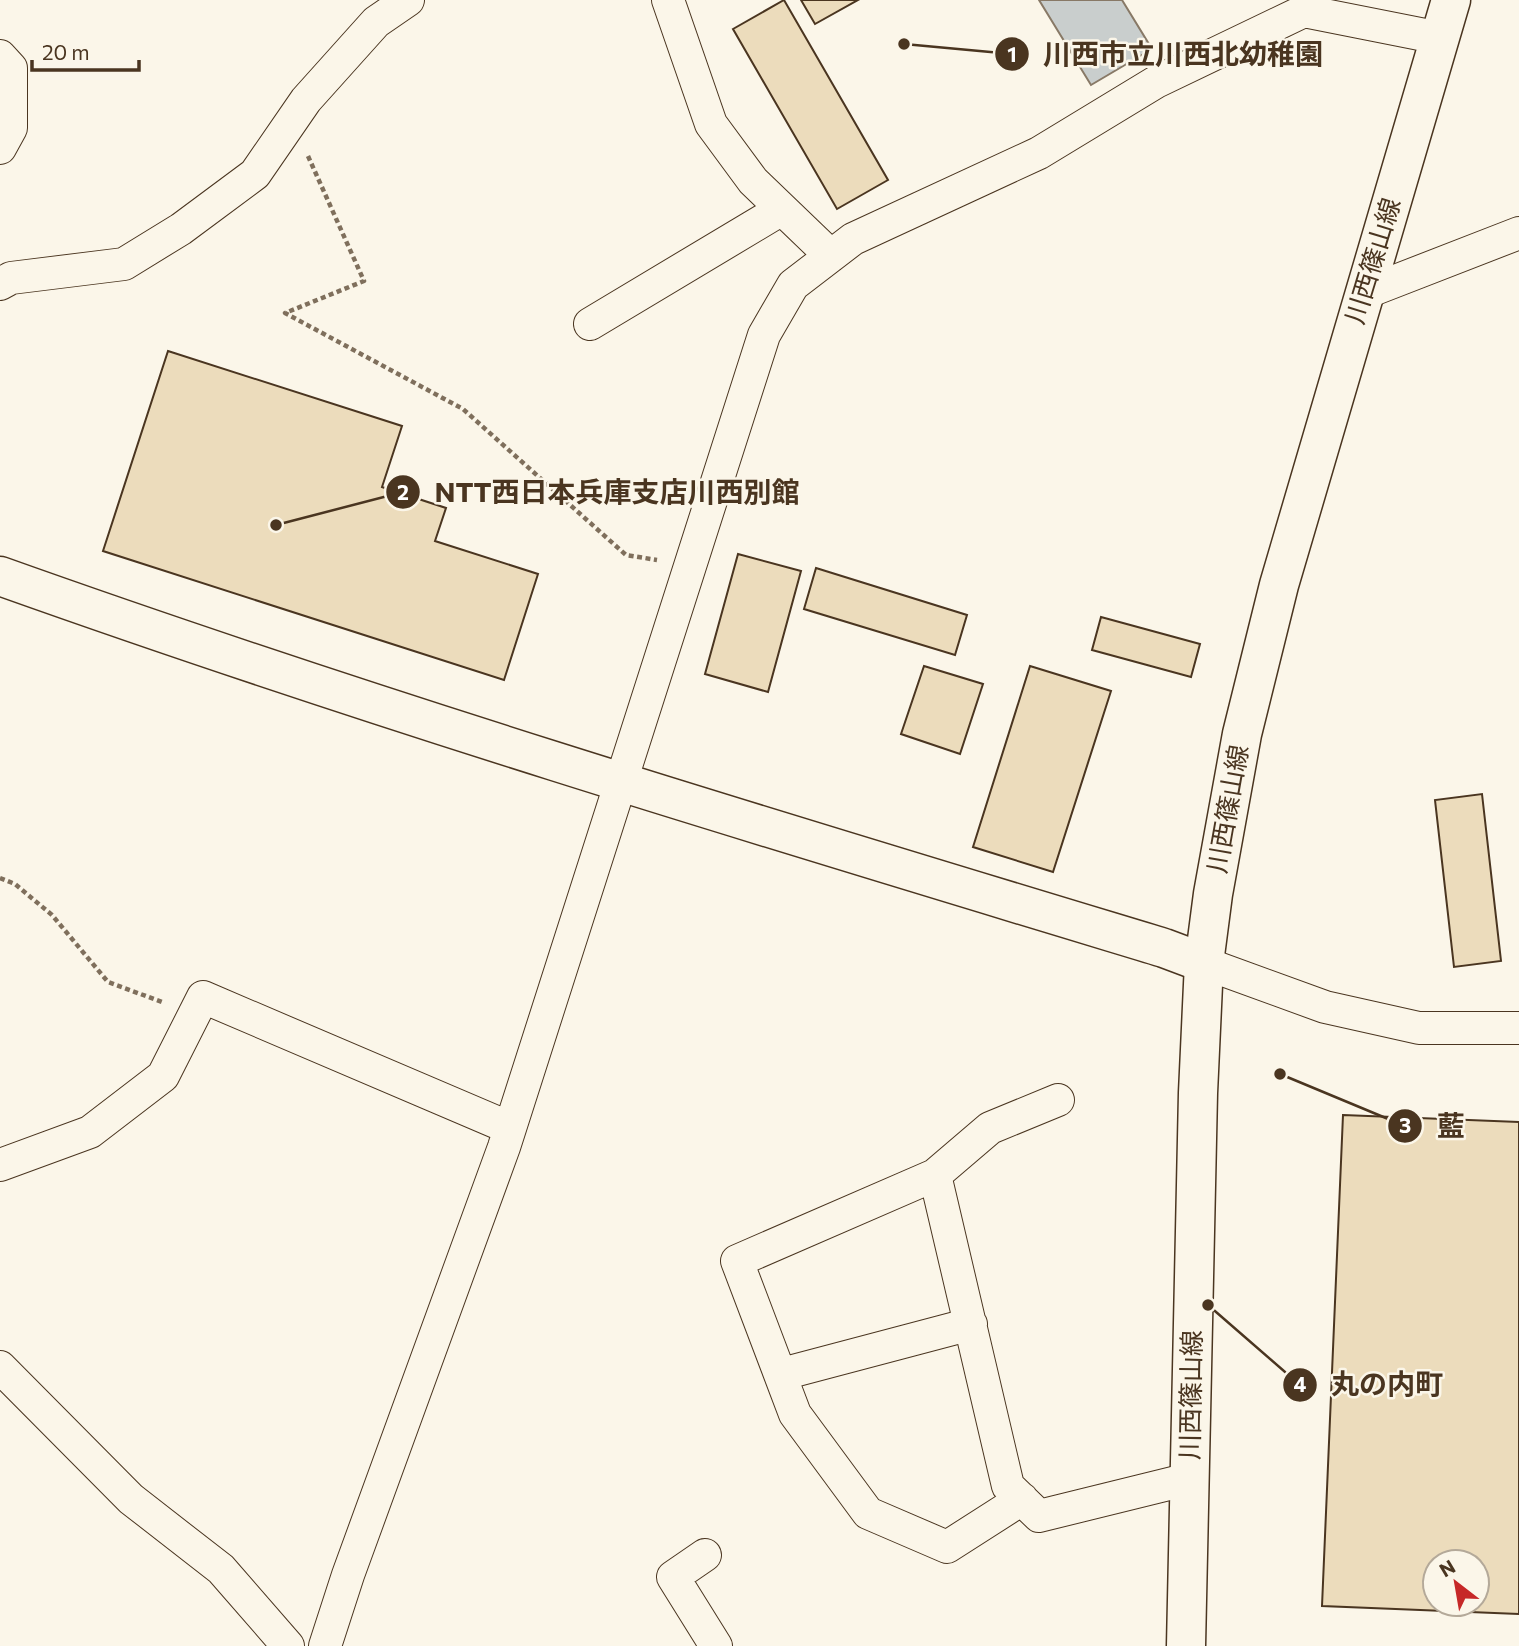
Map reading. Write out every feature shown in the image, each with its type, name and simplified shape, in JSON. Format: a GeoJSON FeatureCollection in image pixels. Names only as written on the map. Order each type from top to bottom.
{"type":"FeatureCollection","features":[{"type":"Feature","properties":{"kind":"main road","name":"川西篠山線"},"geometry":{"type":"LineString","coordinates":[[1186,1646],[1198,1093],[1204,963],[1213,894],[1242,734],[1279,585],[1362,295],[1451,0]]}},
{"type":"Feature","properties":{"kind":"main road"},"geometry":{"type":"LineString","coordinates":[[0,576],[214,653],[621,784],[1164,948],[1204,963]]}},
{"type":"Feature","properties":{"kind":"street"},"geometry":{"type":"LineString","coordinates":[[0,284],[11,278],[124,264],[181,229],[255,174],[292,121],[376,22],[408,0]]}},
{"type":"Feature","properties":{"kind":"street"},"geometry":{"type":"LineString","coordinates":[[668,0],[711,124],[753,181],[831,256]]}},
{"type":"Feature","properties":{"kind":"street"},"geometry":{"type":"LineString","coordinates":[[325,1646],[348,1575],[510,1128],[692,567],[764,335],[793,285],[853,239],[1039,153],[1156,82],[1304,11],[1440,38]]}},
{"type":"Feature","properties":{"kind":"street"},"geometry":{"type":"LineString","coordinates":[[0,56],[11,68],[11,128],[0,148]]}},
{"type":"Feature","properties":{"kind":"street"},"geometry":{"type":"LineString","coordinates":[[590,324],[782,209]]}},
{"type":"Feature","properties":{"kind":"street"},"geometry":{"type":"LineString","coordinates":[[1362,295],[1519,233]]}},
{"type":"Feature","properties":{"kind":"street"},"geometry":{"type":"LineString","coordinates":[[1204,963],[1325,1007],[1419,1028],[1519,1028]]}},
{"type":"Feature","properties":{"kind":"street"},"geometry":{"type":"LineString","coordinates":[[0,1164],[90,1132],[163,1076],[203,997],[510,1128]]}},
{"type":"Feature","properties":{"kind":"street"},"geometry":{"type":"LineString","coordinates":[[1022,1499],[947,1547],[868,1513],[795,1413],[737,1261],[935,1175],[990,1128],[1058,1100]]}},
{"type":"Feature","properties":{"kind":"street"},"geometry":{"type":"LineString","coordinates":[[935,1175],[1008,1486],[1039,1516],[1189,1479]]}},
{"type":"Feature","properties":{"kind":"street"},"geometry":{"type":"LineString","coordinates":[[782,1374],[971,1324]]}},
{"type":"Feature","properties":{"kind":"street"},"geometry":{"type":"LineString","coordinates":[[0,1367],[131,1499],[221,1569],[288,1646]]}},
{"type":"Feature","properties":{"kind":"street"},"geometry":{"type":"LineString","coordinates":[[705,1555],[673,1577],[716,1646]]}},
{"type":"Feature","properties":{"kind":"path"},"geometry":{"type":"LineString","coordinates":[[292,121],[364,281],[285,313],[463,410],[626,555],[692,567]]}},
{"type":"Feature","properties":{"kind":"path"},"geometry":{"type":"LineString","coordinates":[[0,878],[15,884],[52,915],[108,982],[195,1014]]}},
{"type":"Feature","properties":{"kind":"shaded area"},"geometry":{"type":"Polygon","coordinates":[[[1039,0],[1122,0],[1152,49],[1091,85],[1039,0]]]}},
{"type":"Feature","properties":{"kind":"building"},"geometry":{"type":"Polygon","coordinates":[[[784,0],[888,180],[837,209],[733,29],[784,0]]]}},
{"type":"Feature","properties":{"kind":"building"},"geometry":{"type":"Polygon","coordinates":[[[801,0],[858,0],[815,24],[801,0]]]}},
{"type":"Feature","properties":{"kind":"building"},"geometry":{"type":"Polygon","coordinates":[[[168,351],[402,426],[382,487],[446,508],[435,541],[538,574],[504,680],[103,551],[168,351]]]}},
{"type":"Feature","properties":{"kind":"building"},"geometry":{"type":"Polygon","coordinates":[[[738,554],[801,571],[768,692],[705,674],[738,554]]]}},
{"type":"Feature","properties":{"kind":"building"},"geometry":{"type":"Polygon","coordinates":[[[816,568],[967,615],[955,655],[804,609],[816,568]]]}},
{"type":"Feature","properties":{"kind":"building"},"geometry":{"type":"Polygon","coordinates":[[[1101,617],[1200,644],[1191,677],[1092,650],[1101,617]]]}},
{"type":"Feature","properties":{"kind":"building"},"geometry":{"type":"Polygon","coordinates":[[[924,666],[983,684],[960,754],[901,734],[924,666]]]}},
{"type":"Feature","properties":{"kind":"building"},"geometry":{"type":"Polygon","coordinates":[[[1030,666],[1111,691],[1053,872],[973,847],[1030,666]]]}},
{"type":"Feature","properties":{"kind":"building"},"geometry":{"type":"Polygon","coordinates":[[[1482,794],[1501,961],[1454,967],[1435,800],[1482,794]]]}},
{"type":"Feature","properties":{"kind":"building"},"geometry":{"type":"Polygon","coordinates":[[[1343,1115],[1519,1122],[1519,1614],[1491,1613],[1491,1548],[1421,1548],[1421,1610],[1322,1606],[1343,1115]]]}},
{"type":"Feature","properties":{"kind":"place","name":"川西市立川西北幼稚園"},"geometry":{"type":"Point","coordinates":[904,44]}},
{"type":"Feature","properties":{"kind":"place","name":"NTT西日本兵庫支店川西別館"},"geometry":{"type":"Point","coordinates":[276,525]}},
{"type":"Feature","properties":{"kind":"place","name":"藍"},"geometry":{"type":"Point","coordinates":[1280,1074]}},
{"type":"Feature","properties":{"kind":"place","name":"丸の内町"},"geometry":{"type":"Point","coordinates":[1208,1305]}}]}
